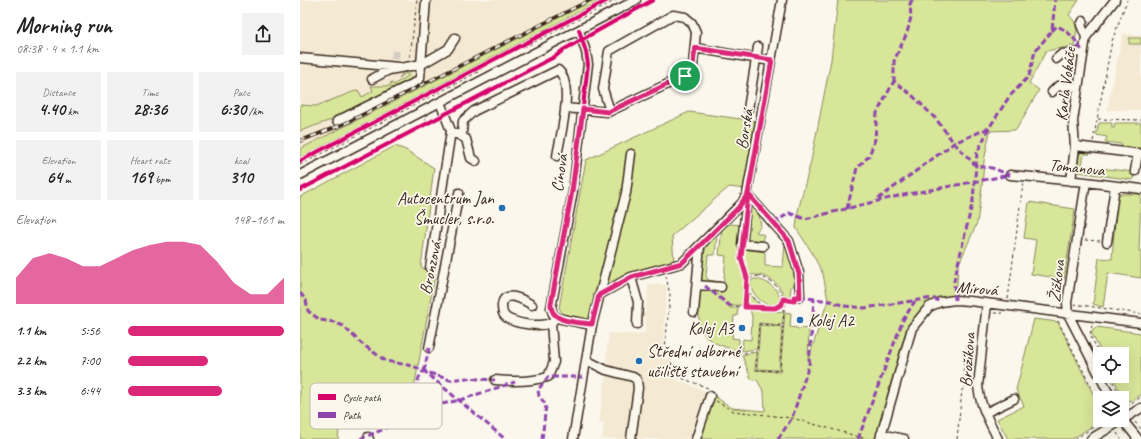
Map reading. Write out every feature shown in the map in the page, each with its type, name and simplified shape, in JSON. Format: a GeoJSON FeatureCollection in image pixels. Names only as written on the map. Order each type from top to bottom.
{"type":"FeatureCollection","features":[{"type":"Feature","properties":{"kind":"street"},"geometry":{"type":"LineString","coordinates":[[337,121],[416,82],[420,78],[422,64],[421,46],[426,0]]}},
{"type":"Feature","properties":{"kind":"street"},"geometry":{"type":"LineString","coordinates":[[300,175],[636,0]]}},
{"type":"Feature","properties":{"kind":"street","name":"Borská"},"geometry":{"type":"LineString","coordinates":[[599,295],[632,277],[682,263],[742,203],[748,194],[782,0]]}},
{"type":"Feature","properties":{"kind":"street","name":"Karla Vokáče"},"geometry":{"type":"LineString","coordinates":[[1071,181],[1075,146],[1073,121],[1086,37],[1115,0]]}},
{"type":"Feature","properties":{"kind":"street"},"geometry":{"type":"LineString","coordinates":[[565,108],[610,111],[685,76],[693,65],[696,32],[692,23],[685,17],[673,15],[612,47],[607,56],[603,89],[610,111]]}},
{"type":"Feature","properties":{"kind":"street"},"geometry":{"type":"LineString","coordinates":[[1083,21],[1081,25],[1086,37]]}},
{"type":"Feature","properties":{"kind":"street","name":"Cínová"},"geometry":{"type":"LineString","coordinates":[[495,380],[515,382],[531,381],[548,377],[554,362],[554,320],[551,304],[572,191],[588,58],[579,30]]}},
{"type":"Feature","properties":{"kind":"street"},"geometry":{"type":"LineString","coordinates":[[372,79],[389,70],[399,67],[422,64],[448,49],[455,38]]}},
{"type":"Feature","properties":{"kind":"street"},"geometry":{"type":"LineString","coordinates":[[748,109],[758,47]]}},
{"type":"Feature","properties":{"kind":"street"},"geometry":{"type":"LineString","coordinates":[[695,48],[772,60]]}},
{"type":"Feature","properties":{"kind":"street"},"geometry":{"type":"LineString","coordinates":[[1056,59],[1062,54],[1084,52]]}},
{"type":"Feature","properties":{"kind":"street"},"geometry":{"type":"LineString","coordinates":[[300,58],[393,63],[399,67]]}},
{"type":"Feature","properties":{"kind":"street"},"geometry":{"type":"LineString","coordinates":[[462,135],[464,122],[474,111],[554,71],[561,73],[566,89],[565,108],[557,156]]}},
{"type":"Feature","properties":{"kind":"street"},"geometry":{"type":"LineString","coordinates":[[1052,92],[1058,86],[1078,87]]}},
{"type":"Feature","properties":{"kind":"street"},"geometry":{"type":"LineString","coordinates":[[430,268],[451,131],[440,102]]}},
{"type":"Feature","properties":{"kind":"street"},"geometry":{"type":"LineString","coordinates":[[451,131],[462,135],[468,142],[471,158],[476,161]]}},
{"type":"Feature","properties":{"kind":"street"},"geometry":{"type":"LineString","coordinates":[[1075,146],[1140,154],[1135,171]]}},
{"type":"Feature","properties":{"kind":"street"},"geometry":{"type":"LineString","coordinates":[[573,439],[592,324],[626,193],[632,154]]}},
{"type":"Feature","properties":{"kind":"street","name":"Tomanova"},"geometry":{"type":"LineString","coordinates":[[1010,175],[1141,189]]}},
{"type":"Feature","properties":{"kind":"street","name":"Žižkova"},"geometry":{"type":"LineString","coordinates":[[1086,182],[1067,303],[1068,314],[1107,391]]}},
{"type":"Feature","properties":{"kind":"street"},"geometry":{"type":"LineString","coordinates":[[1107,242],[1115,186]]}},
{"type":"Feature","properties":{"kind":"street","name":"Bronzová"},"geometry":{"type":"LineString","coordinates":[[429,348],[459,193]]}},
{"type":"Feature","properties":{"kind":"street"},"geometry":{"type":"LineString","coordinates":[[748,194],[742,244],[763,246]]}},
{"type":"Feature","properties":{"kind":"street"},"geometry":{"type":"LineString","coordinates":[[748,194],[789,241],[799,274],[800,297]]}},
{"type":"Feature","properties":{"kind":"street"},"geometry":{"type":"LineString","coordinates":[[694,312],[700,245]]}},
{"type":"Feature","properties":{"kind":"street"},"geometry":{"type":"LineString","coordinates":[[432,254],[446,258]]}},
{"type":"Feature","properties":{"kind":"street"},"geometry":{"type":"LineString","coordinates":[[632,277],[638,302],[637,324]]}},
{"type":"Feature","properties":{"kind":"street"},"geometry":{"type":"LineString","coordinates":[[697,285],[721,287]]}},
{"type":"Feature","properties":{"kind":"street"},"geometry":{"type":"LineString","coordinates":[[532,305],[517,297],[509,296],[502,302],[502,309],[504,315],[512,320],[540,326],[554,320],[592,324]]}},
{"type":"Feature","properties":{"kind":"street","name":"Mírová"},"geometry":{"type":"LineString","coordinates":[[881,437],[912,328],[929,307],[940,302],[955,300],[987,303],[1141,323]]}},
{"type":"Feature","properties":{"kind":"street","name":"Brožíkova"},"geometry":{"type":"LineString","coordinates":[[987,303],[978,386],[979,398],[998,439]]}},
{"type":"Feature","properties":{"kind":"street"},"geometry":{"type":"LineString","coordinates":[[586,360],[606,370],[633,377],[637,380],[638,388],[631,439]]}},
{"type":"Feature","properties":{"kind":"street"},"geometry":{"type":"LineString","coordinates":[[696,439],[710,396]]}},
{"type":"Feature","properties":{"kind":"street"},"geometry":{"type":"LineString","coordinates":[[985,413],[1014,399]]}},
{"type":"Feature","properties":{"kind":"street"},"geometry":{"type":"LineString","coordinates":[[1129,416],[1141,408]]}},
{"type":"Feature","properties":{"kind":"street"},"geometry":{"type":"LineString","coordinates":[[1091,439],[1111,427]]}},
{"type":"Feature","properties":{"kind":"street"},"geometry":{"type":"LineString","coordinates":[[1128,427],[1138,439]]}},
{"type":"Feature","properties":{"kind":"street"},"geometry":{"type":"LineString","coordinates":[[881,437],[904,439]]}},
{"type":"Feature","properties":{"kind":"path"},"geometry":{"type":"LineString","coordinates":[[410,57],[417,0]]}},
{"type":"Feature","properties":{"kind":"path"},"geometry":{"type":"LineString","coordinates":[[506,54],[608,0]]}},
{"type":"Feature","properties":{"kind":"path"},"geometry":{"type":"LineString","coordinates":[[512,50],[527,46],[616,0]]}},
{"type":"Feature","properties":{"kind":"path"},"geometry":{"type":"LineString","coordinates":[[1092,148],[1112,41],[1127,0]]}},
{"type":"Feature","properties":{"kind":"path"},"geometry":{"type":"LineString","coordinates":[[300,161],[492,61]]}},
{"type":"Feature","properties":{"kind":"path"},"geometry":{"type":"LineString","coordinates":[[300,165],[480,70],[485,65]]}},
{"type":"Feature","properties":{"kind":"path"},"geometry":{"type":"LineString","coordinates":[[1097,119],[1141,120]]}},
{"type":"Feature","properties":{"kind":"path"},"geometry":{"type":"LineString","coordinates":[[420,127],[432,120]]}},
{"type":"Feature","properties":{"kind":"path"},"geometry":{"type":"LineString","coordinates":[[1007,306],[1022,189]]}},
{"type":"Feature","properties":{"kind":"path"},"geometry":{"type":"LineString","coordinates":[[1077,239],[1107,242]]}},
{"type":"Feature","properties":{"kind":"path"},"geometry":{"type":"LineString","coordinates":[[742,244],[741,258],[748,279],[745,307]]}},
{"type":"Feature","properties":{"kind":"path"},"geometry":{"type":"LineString","coordinates":[[664,268],[670,295],[665,349],[672,356],[671,374],[710,390],[710,396],[719,404],[733,411],[792,418],[867,439]]}},
{"type":"Feature","properties":{"kind":"path"},"geometry":{"type":"LineString","coordinates":[[756,276],[768,280],[779,289],[783,299],[781,306],[773,308],[762,304],[752,296],[747,286],[748,279],[756,276]]}},
{"type":"Feature","properties":{"kind":"path"},"geometry":{"type":"LineString","coordinates":[[783,299],[794,301],[794,297],[800,297]]}},
{"type":"Feature","properties":{"kind":"path"},"geometry":{"type":"LineString","coordinates":[[783,326],[759,324],[756,370],[780,371],[786,300]]}},
{"type":"Feature","properties":{"kind":"path"},"geometry":{"type":"LineString","coordinates":[[1067,303],[1141,314]]}},
{"type":"Feature","properties":{"kind":"path"},"geometry":{"type":"LineString","coordinates":[[730,306],[784,310]]}},
{"type":"Feature","properties":{"kind":"path"},"geometry":{"type":"LineString","coordinates":[[992,314],[1003,313]]}},
{"type":"Feature","properties":{"kind":"path"},"geometry":{"type":"LineString","coordinates":[[1058,320],[1094,391]]}},
{"type":"Feature","properties":{"kind":"path"},"geometry":{"type":"LineString","coordinates":[[1092,324],[1090,335],[1096,347]]}},
{"type":"Feature","properties":{"kind":"path"},"geometry":{"type":"LineString","coordinates":[[957,439],[962,390],[969,382],[963,372],[967,345],[973,346]]}},
{"type":"Feature","properties":{"kind":"path"},"geometry":{"type":"LineString","coordinates":[[738,354],[757,351]]}},
{"type":"Feature","properties":{"kind":"path"},"geometry":{"type":"LineString","coordinates":[[1129,404],[1141,397]]}},
{"type":"Feature","properties":{"kind":"path"},"geometry":{"type":"LineString","coordinates":[[1135,421],[1141,429]]}},
{"type":"Feature","properties":{"kind":"path"},"geometry":{"type":"LineString","coordinates":[[1075,439],[1093,427]]}},
{"type":"Feature","properties":{"kind":"shaded area"},"geometry":{"type":"Polygon","coordinates":[[[300,0],[601,0],[300,158],[300,0]]]}},
{"type":"Feature","properties":{"kind":"shaded area"},"geometry":{"type":"Polygon","coordinates":[[[1141,32],[1141,110],[1107,110],[1123,33],[1139,36],[1141,32]]]}},
{"type":"Feature","properties":{"kind":"shaded area","name":"Střední odborné učiliště stavební"},"geometry":{"type":"Polygon","coordinates":[[[648,284],[667,285],[662,358],[671,359],[668,376],[708,392],[693,439],[602,439],[604,423],[599,422],[606,374],[606,344],[608,344],[609,333],[638,335],[639,333],[645,333],[646,318],[642,317],[641,314],[646,312],[648,284]]]}},
{"type":"Feature","properties":{"kind":"green space"},"geometry":{"type":"Polygon","coordinates":[[[594,0],[601,0],[300,158],[300,149],[594,0]]]}},
{"type":"Feature","properties":{"kind":"green space"},"geometry":{"type":"Polygon","coordinates":[[[838,0],[1079,0],[1069,15],[1076,26],[1074,46],[1046,51],[1029,83],[1039,90],[1016,130],[990,131],[984,161],[977,223],[958,266],[956,304],[935,309],[907,327],[875,439],[693,439],[708,392],[732,408],[765,411],[764,392],[757,380],[751,379],[742,355],[756,352],[755,370],[780,372],[785,312],[791,313],[790,327],[798,329],[809,328],[808,360],[828,300],[823,274],[811,251],[796,228],[798,211],[811,161],[831,60],[838,0]]]}},
{"type":"Feature","properties":{"kind":"green space"},"geometry":{"type":"Polygon","coordinates":[[[1129,38],[1141,38],[1141,44],[1129,44],[1129,38]]]}},
{"type":"Feature","properties":{"kind":"green space"},"geometry":{"type":"Polygon","coordinates":[[[405,70],[413,77],[408,82],[337,118],[300,131],[300,105],[316,106],[358,90],[362,97],[373,91],[371,86],[390,86],[391,82],[393,85],[408,76],[406,73],[399,78],[405,70]]]}},
{"type":"Feature","properties":{"kind":"green space"},"geometry":{"type":"Polygon","coordinates":[[[689,112],[756,121],[745,189],[729,187],[672,236],[674,262],[653,266],[643,270],[594,295],[591,317],[585,320],[564,316],[559,308],[586,160],[689,112]]]}},
{"type":"Feature","properties":{"kind":"green space"},"geometry":{"type":"Polygon","coordinates":[[[1099,123],[1112,123],[1112,128],[1114,128],[1115,123],[1141,123],[1141,152],[1123,149],[1121,144],[1105,142],[1107,137],[1096,135],[1099,123]]]}},
{"type":"Feature","properties":{"kind":"green space"},"geometry":{"type":"Polygon","coordinates":[[[395,146],[406,150],[434,168],[421,267],[435,275],[415,383],[310,383],[310,429],[340,429],[338,439],[300,439],[300,197],[395,146]]]}},
{"type":"Feature","properties":{"kind":"green space"},"geometry":{"type":"Polygon","coordinates":[[[1082,151],[1090,151],[1090,154],[1084,154],[1082,166],[1134,172],[1133,180],[1078,172],[1079,155],[1082,151]]]}},
{"type":"Feature","properties":{"kind":"green space"},"geometry":{"type":"Polygon","coordinates":[[[1117,194],[1141,194],[1139,251],[1141,251],[1141,278],[1108,273],[1103,307],[1093,304],[1099,258],[1112,259],[1117,194]]]}},
{"type":"Feature","properties":{"kind":"green space"},"geometry":{"type":"Polygon","coordinates":[[[1029,202],[1075,209],[1064,279],[1031,274],[1036,240],[1024,238],[1029,202]]]}},
{"type":"Feature","properties":{"kind":"green space"},"geometry":{"type":"Polygon","coordinates":[[[751,203],[753,203],[759,214],[761,226],[756,232],[764,235],[761,243],[748,240],[751,203]]]}},
{"type":"Feature","properties":{"kind":"green space"},"geometry":{"type":"Polygon","coordinates":[[[731,224],[741,225],[738,257],[745,278],[743,305],[730,305],[730,308],[738,308],[737,316],[734,316],[732,338],[739,339],[739,351],[725,347],[707,337],[702,331],[699,314],[700,289],[723,289],[726,256],[719,255],[722,228],[731,224]]]}},
{"type":"Feature","properties":{"kind":"green space"},"geometry":{"type":"Polygon","coordinates":[[[717,233],[715,255],[708,255],[706,276],[708,280],[721,282],[720,284],[701,283],[703,256],[708,245],[717,233]]]}},
{"type":"Feature","properties":{"kind":"green space"},"geometry":{"type":"Polygon","coordinates":[[[785,244],[794,273],[794,286],[791,286],[790,298],[785,298],[778,285],[770,279],[762,275],[748,275],[742,258],[743,249],[765,252],[765,266],[783,267],[785,244]]]}},
{"type":"Feature","properties":{"kind":"green space"},"geometry":{"type":"Polygon","coordinates":[[[754,279],[763,281],[772,286],[779,294],[779,303],[770,305],[758,298],[754,294],[750,285],[751,281],[754,279]]]}},
{"type":"Feature","properties":{"kind":"green space"},"geometry":{"type":"Polygon","coordinates":[[[747,291],[755,301],[763,307],[746,306],[747,291]]]}},
{"type":"Feature","properties":{"kind":"green space"},"geometry":{"type":"Polygon","coordinates":[[[750,309],[784,312],[782,325],[759,323],[757,349],[742,351],[743,339],[751,340],[752,317],[750,309]]]}},
{"type":"Feature","properties":{"kind":"green space"},"geometry":{"type":"Polygon","coordinates":[[[1034,319],[1058,322],[1093,394],[1093,426],[1072,439],[1008,439],[997,419],[1024,406],[1016,390],[1034,319]]]}},
{"type":"Feature","properties":{"kind":"green space"},"geometry":{"type":"Polygon","coordinates":[[[760,325],[782,327],[779,370],[757,369],[760,325]]]}},
{"type":"Feature","properties":{"kind":"green space"},"geometry":{"type":"Polygon","coordinates":[[[1096,327],[1141,333],[1141,395],[1131,401],[1129,400],[1129,391],[1120,391],[1116,383],[1129,383],[1129,347],[1098,347],[1092,334],[1092,330],[1096,327]]]}},
{"type":"Feature","properties":{"kind":"tunnel"},"geometry":{"type":"LineString","coordinates":[[395,59],[396,51]]}},
{"type":"Feature","properties":{"kind":"railway"},"geometry":{"type":"LineString","coordinates":[[300,141],[344,124],[590,0]]}},
{"type":"Feature","properties":{"kind":"marked path"},"geometry":{"type":"LineString","coordinates":[[912,0],[910,4],[911,17],[907,33],[894,61],[894,81],[914,97],[936,119],[954,143],[976,166],[992,168],[1010,175]]}},
{"type":"Feature","properties":{"kind":"marked path"},"geometry":{"type":"LineString","coordinates":[[955,300],[954,281],[973,200],[977,153],[989,128],[1009,97],[1029,76],[1035,51],[1052,31],[1055,0]]}},
{"type":"Feature","properties":{"kind":"marked path"},"geometry":{"type":"LineString","coordinates":[[1052,31],[1057,26],[1062,28],[1075,40],[1083,52]]}},
{"type":"Feature","properties":{"kind":"marked path"},"geometry":{"type":"LineString","coordinates":[[847,209],[857,168],[869,156],[875,139],[877,113],[894,81]]}},
{"type":"Feature","properties":{"kind":"marked path"},"geometry":{"type":"LineString","coordinates":[[878,199],[954,143],[989,128]]}},
{"type":"Feature","properties":{"kind":"marked path"},"geometry":{"type":"LineString","coordinates":[[774,223],[789,213],[805,219],[898,196],[1010,175]]}},
{"type":"Feature","properties":{"kind":"marked path"},"geometry":{"type":"LineString","coordinates":[[705,286],[730,306]]}},
{"type":"Feature","properties":{"kind":"marked path"},"geometry":{"type":"LineString","coordinates":[[300,293],[306,300],[308,311],[320,320],[334,322],[343,326],[362,344],[386,361],[413,366],[424,371],[438,383]]}},
{"type":"Feature","properties":{"kind":"marked path"},"geometry":{"type":"LineString","coordinates":[[800,297],[830,301],[845,306],[864,308],[933,298],[940,302]]}},
{"type":"Feature","properties":{"kind":"marked path"},"geometry":{"type":"LineString","coordinates":[[778,439],[792,418],[809,365],[814,299]]}},
{"type":"Feature","properties":{"kind":"marked path"},"geometry":{"type":"LineString","coordinates":[[858,439],[903,320],[915,301]]}},
{"type":"Feature","properties":{"kind":"marked path"},"geometry":{"type":"LineString","coordinates":[[424,371],[429,348]]}},
{"type":"Feature","properties":{"kind":"marked path"},"geometry":{"type":"LineString","coordinates":[[417,383],[418,379],[424,371],[450,380],[464,378],[495,380]]}},
{"type":"Feature","properties":{"kind":"marked path"},"geometry":{"type":"LineString","coordinates":[[542,439],[546,405],[539,396],[538,390],[548,377],[583,377]]}},
{"type":"Feature","properties":{"kind":"marked path"},"geometry":{"type":"LineString","coordinates":[[442,404],[460,400],[515,382]]}},
{"type":"Feature","properties":{"kind":"marked path"},"geometry":{"type":"LineString","coordinates":[[442,386],[505,439]]}},
{"type":"Feature","properties":{"kind":"marked path"},"geometry":{"type":"LineString","coordinates":[[360,439],[384,429]]}},
{"type":"Feature","properties":{"kind":"cycle path"},"geometry":{"type":"LineString","coordinates":[[300,161],[608,0]]}},
{"type":"Feature","properties":{"kind":"cycle path"},"geometry":{"type":"LineString","coordinates":[[300,190],[556,56],[563,50],[653,0]]}},
{"type":"Feature","properties":{"kind":"cycle path"},"geometry":{"type":"LineString","coordinates":[[579,30],[588,64],[573,191],[551,304],[551,311],[557,318],[592,325],[599,295],[631,277],[682,263],[700,245]]}},
{"type":"Feature","properties":{"kind":"place","name":"Autocentrum Jan Šmucler, s.r.o."},"geometry":{"type":"Point","coordinates":[502,208]}},
{"type":"Feature","properties":{"kind":"place","name":"Kolej A2"},"geometry":{"type":"Point","coordinates":[800,320]}},
{"type":"Feature","properties":{"kind":"place","name":"Kolej A3"},"geometry":{"type":"Point","coordinates":[742,328]}},
{"type":"Feature","properties":{"kind":"place","name":"Střední odborné učiliště stavební"},"geometry":{"type":"Point","coordinates":[639,361]}},
{"type":"Feature","properties":{"kind":"route"},"geometry":{"type":"LineString","coordinates":[[685,76],[608,112],[583,109],[572,191],[551,304],[553,314],[557,318],[592,324],[599,295],[632,277],[682,263],[738,208],[748,194],[741,258],[742,266],[747,278],[745,307],[777,308],[780,307],[783,299],[794,301],[794,297],[800,297],[799,274],[789,241],[748,194],[772,60],[695,48],[693,65],[690,72],[685,76]]}}]}
